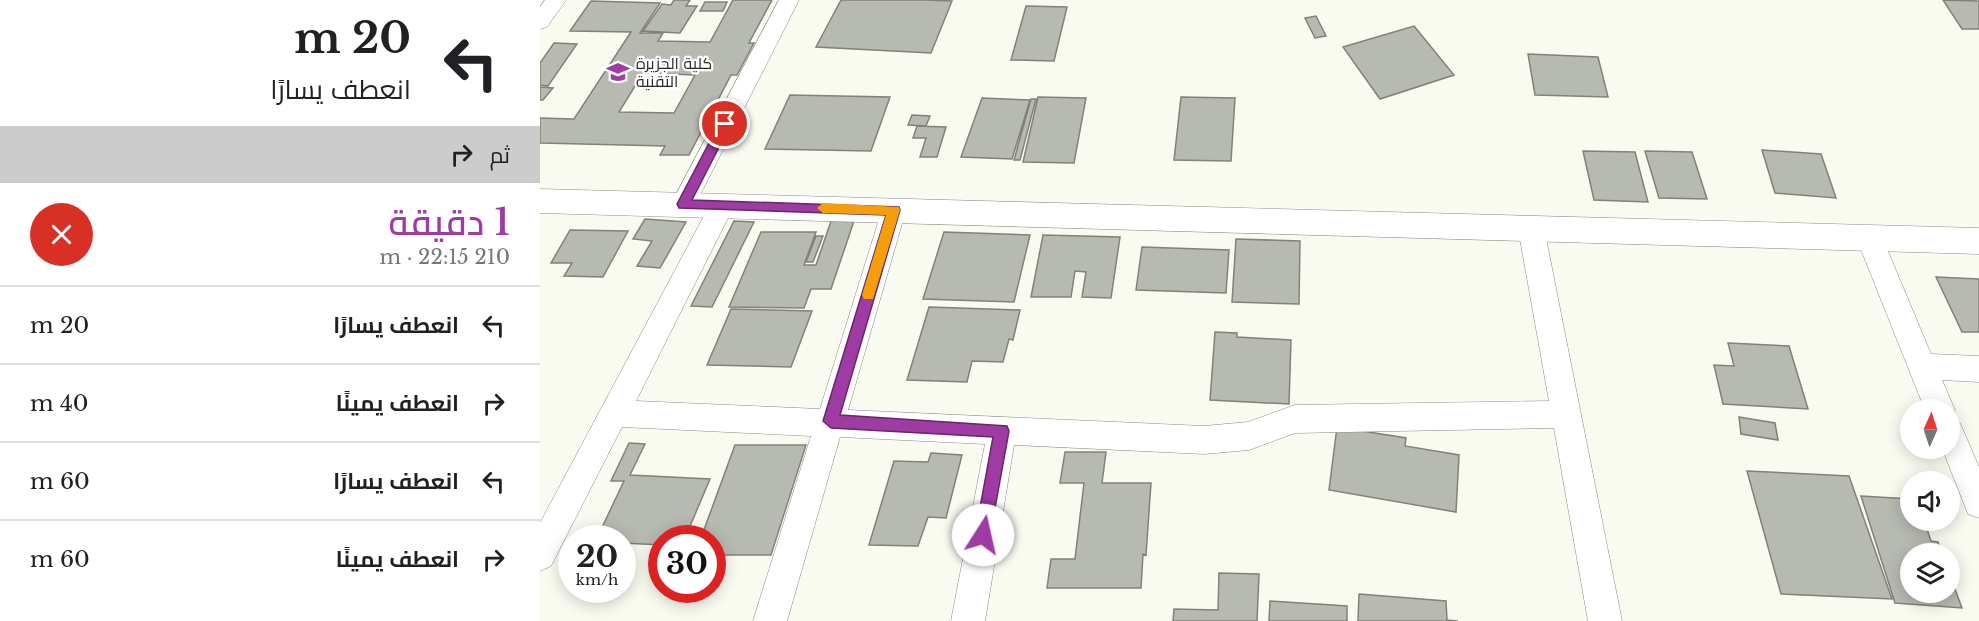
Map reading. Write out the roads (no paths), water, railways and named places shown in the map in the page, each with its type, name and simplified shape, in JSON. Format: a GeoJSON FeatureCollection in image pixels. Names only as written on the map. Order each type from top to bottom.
{"type":"FeatureCollection","features":[{"type":"Feature","properties":{"kind":"street"},"geometry":{"type":"LineString","coordinates":[[540,22],[556,0]]}},
{"type":"Feature","properties":{"kind":"street"},"geometry":{"type":"LineString","coordinates":[[683,204],[789,0]]}},
{"type":"Feature","properties":{"kind":"street"},"geometry":{"type":"LineString","coordinates":[[540,201],[1979,241]]}},
{"type":"Feature","properties":{"kind":"street"},"geometry":{"type":"LineString","coordinates":[[540,555],[722,206]]}},
{"type":"Feature","properties":{"kind":"street"},"geometry":{"type":"LineString","coordinates":[[770,621],[894,210]]}},
{"type":"Feature","properties":{"kind":"street"},"geometry":{"type":"LineString","coordinates":[[1531,228],[1605,621]]}},
{"type":"Feature","properties":{"kind":"street"},"geometry":{"type":"LineString","coordinates":[[1869,237],[1936,399]]}},
{"type":"Feature","properties":{"kind":"street"},"geometry":{"type":"LineString","coordinates":[[1922,366],[1979,369]]}},
{"type":"Feature","properties":{"kind":"street"},"geometry":{"type":"LineString","coordinates":[[614,413],[831,421],[1204,440],[1249,436],[1276,424],[1296,419],[1566,414]]}},
{"type":"Feature","properties":{"kind":"street"},"geometry":{"type":"LineString","coordinates":[[968,621],[1002,431]]}},
{"type":"Feature","properties":{"kind":"street"},"geometry":{"type":"LineString","coordinates":[[1960,457],[1979,503]]}},
{"type":"Feature","properties":{"kind":"place","name":"كلية الجزيرة التقنية"},"geometry":{"type":"Point","coordinates":[618,72]}}]}
